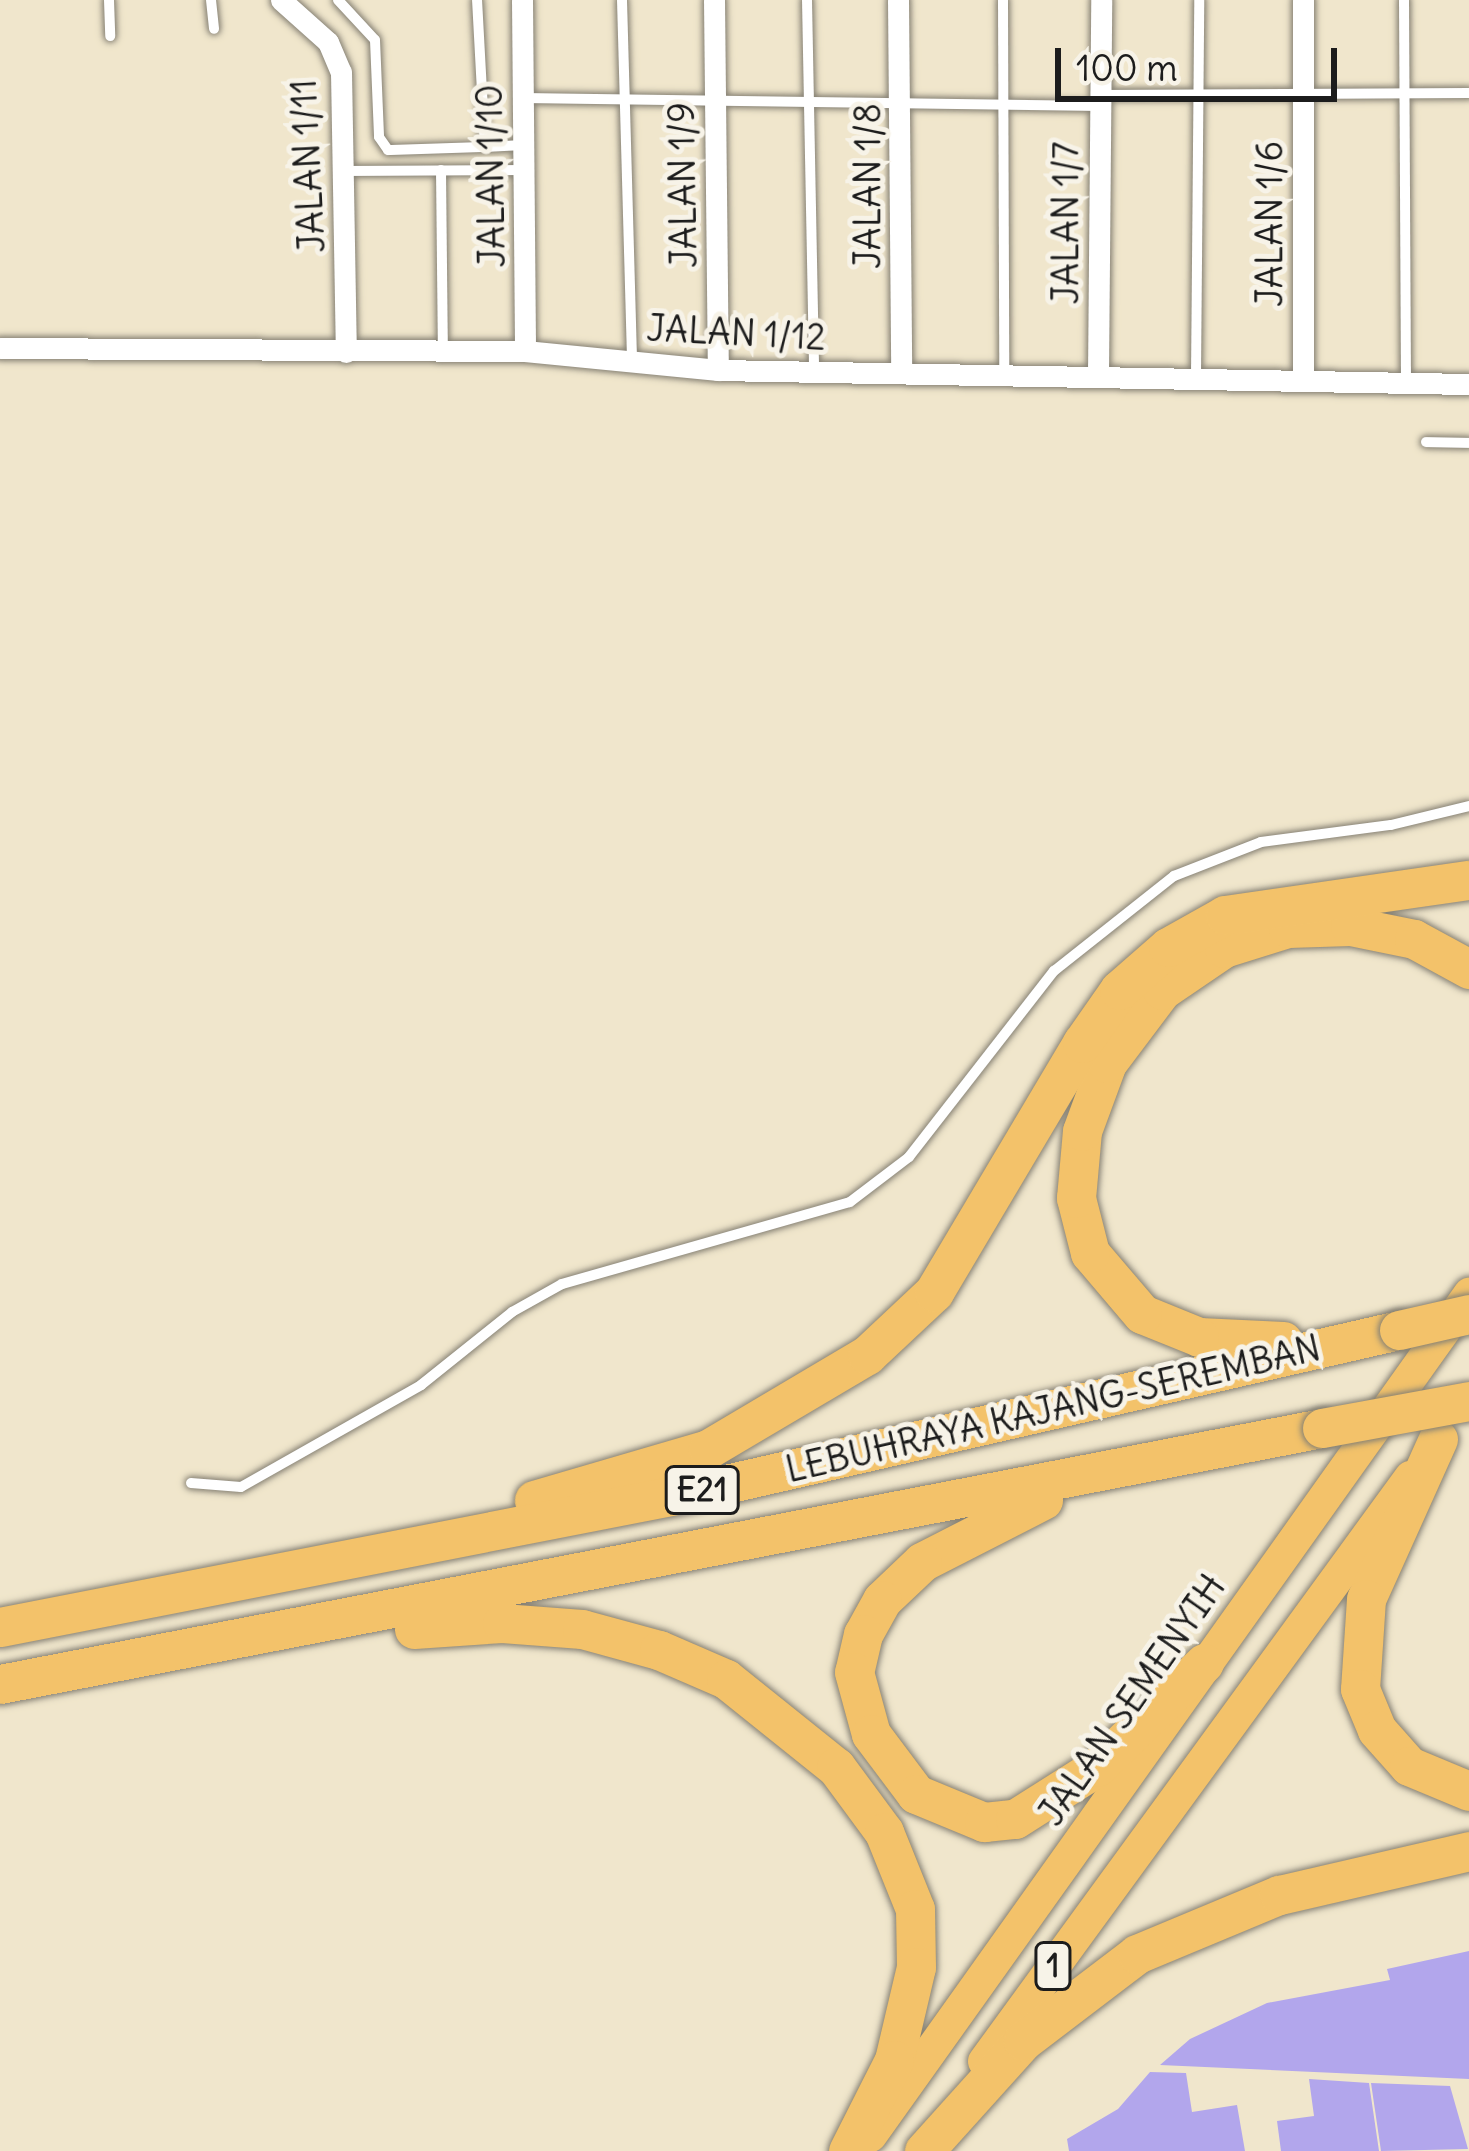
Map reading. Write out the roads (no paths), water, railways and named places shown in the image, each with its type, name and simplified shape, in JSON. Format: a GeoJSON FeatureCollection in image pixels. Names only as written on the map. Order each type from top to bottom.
{"type":"FeatureCollection","features":[{"type":"Feature","properties":{"kind":"highway"},"geometry":{"type":"LineString","coordinates":[[322,1562],[708,1449],[796,1403],[867,1355],[934,1292],[1082,1043],[1119,990],[1168,947],[1225,915],[1469,880]]}},
{"type":"Feature","properties":{"kind":"highway"},"geometry":{"type":"LineString","coordinates":[[1357,1340],[1199,1337],[1142,1314],[1090,1253],[1076,1198],[1082,1131],[1107,1064],[1162,990],[1224,948],[1288,928],[1350,926],[1414,939],[1469,969]]}},
{"type":"Feature","properties":{"kind":"highway","name":"LEBUHRAYA KAJANG-SEREMBAN"},"geometry":{"type":"LineString","coordinates":[[0,1627],[691,1492],[1399,1330],[1467,1302]]}},
{"type":"Feature","properties":{"kind":"highway","name":"LEBUHRAYA KAJANG-SEREMBAN"},"geometry":{"type":"LineString","coordinates":[[0,1684],[1085,1479],[1469,1401]]}},
{"type":"Feature","properties":{"kind":"highway"},"geometry":{"type":"LineString","coordinates":[[1438,1438],[1366,1599],[1360,1688],[1377,1730],[1409,1766],[1469,1791]]}},
{"type":"Feature","properties":{"kind":"highway"},"geometry":{"type":"LineString","coordinates":[[1085,1479],[955,1541],[882,1600],[854,1672],[886,1761],[916,1794],[950,1812],[984,1822],[1015,1819],[1096,1768],[1204,1663]]}},
{"type":"Feature","properties":{"kind":"highway"},"geometry":{"type":"LineString","coordinates":[[246,1639],[502,1623],[582,1629],[726,1678],[778,1715],[856,1791],[905,1870],[915,1909],[916,1966],[893,2060],[848,2151]]}},
{"type":"Feature","properties":{"kind":"highway"},"geometry":{"type":"LineString","coordinates":[[921,2151],[1023,2041],[1137,1954],[1279,1895],[1469,1851]]}},
{"type":"Feature","properties":{"kind":"main road","name":"JALAN SEMENYIH"},"geometry":{"type":"LineString","coordinates":[[858,2151],[1467,1302]]}},
{"type":"Feature","properties":{"kind":"main road","name":"1"},"geometry":{"type":"LineString","coordinates":[[921,2151],[1469,1392]]}},
{"type":"Feature","properties":{"kind":"street","name":"JALAN 1/11"},"geometry":{"type":"LineString","coordinates":[[281,0],[328,42],[341,72],[346,352]]}},
{"type":"Feature","properties":{"kind":"street","name":"JALAN 1/10"},"geometry":{"type":"LineString","coordinates":[[522,0],[525,352]]}},
{"type":"Feature","properties":{"kind":"street","name":"JALAN 1/9"},"geometry":{"type":"LineString","coordinates":[[713,0],[718,370]]}},
{"type":"Feature","properties":{"kind":"street","name":"JALAN 1/8"},"geometry":{"type":"LineString","coordinates":[[898,0],[901,372]]}},
{"type":"Feature","properties":{"kind":"street","name":"JALAN 1/7"},"geometry":{"type":"LineString","coordinates":[[1098,374],[1101,0]]}},
{"type":"Feature","properties":{"kind":"street","name":"JALAN 1/6"},"geometry":{"type":"LineString","coordinates":[[1303,0],[1303,377]]}},
{"type":"Feature","properties":{"kind":"street","name":"JALAN 1/12"},"geometry":{"type":"LineString","coordinates":[[0,348],[525,352],[718,370],[1303,377],[1469,384]]}},
{"type":"Feature","properties":{"kind":"lane"},"geometry":{"type":"LineString","coordinates":[[109,0],[110,36]]}},
{"type":"Feature","properties":{"kind":"lane"},"geometry":{"type":"LineString","coordinates":[[211,0],[214,29]]}},
{"type":"Feature","properties":{"kind":"lane"},"geometry":{"type":"LineString","coordinates":[[338,0],[375,40],[379,137],[388,150],[523,145]]}},
{"type":"Feature","properties":{"kind":"lane"},"geometry":{"type":"LineString","coordinates":[[477,0],[484,147]]}},
{"type":"Feature","properties":{"kind":"lane"},"geometry":{"type":"LineString","coordinates":[[622,0],[632,362]]}},
{"type":"Feature","properties":{"kind":"lane"},"geometry":{"type":"LineString","coordinates":[[807,0],[814,371]]}},
{"type":"Feature","properties":{"kind":"lane"},"geometry":{"type":"LineString","coordinates":[[1003,0],[1004,373]]}},
{"type":"Feature","properties":{"kind":"lane"},"geometry":{"type":"LineString","coordinates":[[1196,376],[1202,97],[1199,0]]}},
{"type":"Feature","properties":{"kind":"lane"},"geometry":{"type":"LineString","coordinates":[[1404,0],[1406,382]]}},
{"type":"Feature","properties":{"kind":"lane"},"geometry":{"type":"LineString","coordinates":[[523,98],[715,98],[902,109],[1469,93]]}},
{"type":"Feature","properties":{"kind":"lane"},"geometry":{"type":"LineString","coordinates":[[441,170],[443,354]]}},
{"type":"Feature","properties":{"kind":"lane"},"geometry":{"type":"LineString","coordinates":[[346,171],[524,170]]}},
{"type":"Feature","properties":{"kind":"lane"},"geometry":{"type":"LineString","coordinates":[[1426,442],[1469,442]]}},
{"type":"Feature","properties":{"kind":"lane"},"geometry":{"type":"LineString","coordinates":[[191,1483],[242,1486],[421,1385],[512,1312],[562,1284],[850,1202],[909,1157],[1054,971],[1174,876],[1261,842],[1391,825],[1469,806]]}}]}
